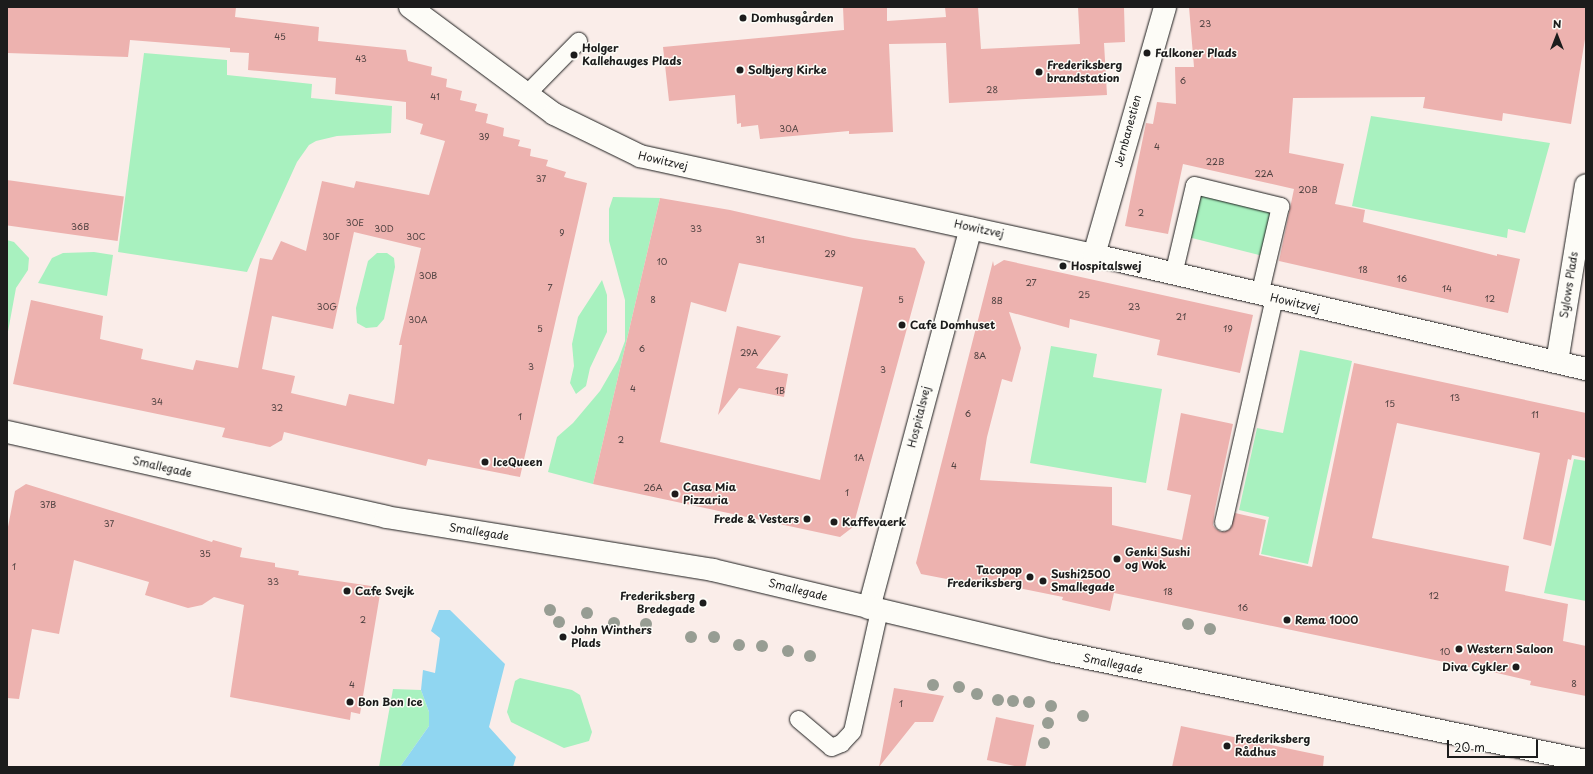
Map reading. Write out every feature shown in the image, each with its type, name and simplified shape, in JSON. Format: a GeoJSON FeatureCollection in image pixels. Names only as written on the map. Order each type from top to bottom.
{"type":"FeatureCollection","features":[{"type":"Feature","properties":{"kind":"street","name":"Howitzvej"},"geometry":{"type":"LineString","coordinates":[[410,7],[554,114],[640,156],[1094,255],[1586,369]]}},
{"type":"Feature","properties":{"kind":"street","name":"Jernbanestien"},"geometry":{"type":"LineString","coordinates":[[1094,255],[1165,7]]}},
{"type":"Feature","properties":{"kind":"street","name":"Sylows Plads"},"geometry":{"type":"LineString","coordinates":[[1557,362],[1586,185]]}},
{"type":"Feature","properties":{"kind":"street","name":"Hospitalsvej"},"geometry":{"type":"LineString","coordinates":[[874,609],[971,228]]}},
{"type":"Feature","properties":{"kind":"street","name":"Smallegade"},"geometry":{"type":"LineString","coordinates":[[7,432],[386,517],[705,568],[874,609],[1196,682],[1586,761]]}},
{"type":"Feature","properties":{"kind":"lane"},"geometry":{"type":"LineString","coordinates":[[527,93],[578,41]]}},
{"type":"Feature","properties":{"kind":"lane"},"geometry":{"type":"LineString","coordinates":[[1173,274],[1194,185],[1280,206],[1266,296],[1223,522]]}},
{"type":"Feature","properties":{"kind":"lane"},"geometry":{"type":"LineString","coordinates":[[798,719],[831,747],[841,743],[852,731],[874,609]]}},
{"type":"Feature","properties":{"kind":"green space"},"geometry":{"type":"Polygon","coordinates":[[[144,53],[227,60],[227,75],[312,84],[311,98],[392,106],[391,133],[337,136],[316,141],[309,145],[297,162],[247,272],[118,252],[144,53]]]}},
{"type":"Feature","properties":{"kind":"green space"},"geometry":{"type":"Polygon","coordinates":[[[1371,116],[1550,143],[1525,233],[1508,229],[1507,238],[1352,206],[1371,116]]]}},
{"type":"Feature","properties":{"kind":"green space"},"geometry":{"type":"Polygon","coordinates":[[[1203,194],[1267,208],[1270,214],[1263,256],[1188,237],[1199,195],[1203,194]]]}},
{"type":"Feature","properties":{"kind":"green space"},"geometry":{"type":"Polygon","coordinates":[[[613,197],[660,198],[593,484],[548,472],[557,437],[573,423],[600,391],[618,360],[625,341],[625,300],[609,241],[609,209],[613,197]]]}},
{"type":"Feature","properties":{"kind":"green space"},"geometry":{"type":"Polygon","coordinates":[[[7,240],[14,242],[29,258],[28,270],[16,288],[7,337],[7,240]]]}},
{"type":"Feature","properties":{"kind":"green space"},"geometry":{"type":"Polygon","coordinates":[[[94,252],[113,255],[107,296],[38,283],[52,258],[63,253],[94,252]]]}},
{"type":"Feature","properties":{"kind":"green space"},"geometry":{"type":"Polygon","coordinates":[[[377,253],[387,253],[394,258],[395,267],[384,319],[377,327],[366,328],[357,323],[356,308],[368,261],[377,253]]]}},
{"type":"Feature","properties":{"kind":"green space"},"geometry":{"type":"Polygon","coordinates":[[[602,280],[607,295],[607,332],[590,368],[586,386],[576,394],[570,383],[574,366],[572,344],[578,317],[602,280]]]}},
{"type":"Feature","properties":{"kind":"green space"},"geometry":{"type":"Polygon","coordinates":[[[1051,346],[1097,354],[1093,377],[1162,389],[1146,483],[1030,463],[1051,346]]]}},
{"type":"Feature","properties":{"kind":"green space"},"geometry":{"type":"Polygon","coordinates":[[[1300,350],[1352,361],[1308,564],[1261,554],[1269,517],[1239,510],[1257,428],[1283,433],[1300,350]]]}},
{"type":"Feature","properties":{"kind":"green space"},"geometry":{"type":"Polygon","coordinates":[[[1574,459],[1586,461],[1586,601],[1544,593],[1574,459]]]}},
{"type":"Feature","properties":{"kind":"green space"},"geometry":{"type":"Polygon","coordinates":[[[520,678],[572,690],[580,695],[592,732],[589,741],[564,748],[511,722],[507,712],[515,681],[520,678]]]}},
{"type":"Feature","properties":{"kind":"green space"},"geometry":{"type":"Polygon","coordinates":[[[393,689],[421,690],[429,712],[429,726],[400,767],[379,767],[393,689]]]}},
{"type":"Feature","properties":{"kind":"water"},"geometry":{"type":"Polygon","coordinates":[[[439,610],[450,610],[505,664],[489,727],[516,757],[513,767],[400,767],[429,726],[429,712],[421,690],[423,670],[435,673],[440,638],[431,631],[439,610]]]}},
{"type":"Feature","properties":{"kind":"building"},"geometry":{"type":"Polygon","coordinates":[[[7,7],[236,7],[235,17],[319,27],[318,41],[406,50],[408,61],[432,67],[431,75],[447,79],[446,87],[462,91],[460,100],[477,104],[475,111],[488,114],[486,123],[504,128],[503,136],[520,140],[518,146],[531,149],[530,156],[548,160],[546,166],[566,172],[564,177],[587,183],[520,477],[428,459],[426,466],[284,432],[282,440],[270,447],[222,437],[225,428],[13,384],[31,300],[103,316],[100,339],[143,349],[141,359],[193,370],[196,360],[238,368],[260,258],[272,260],[281,241],[306,251],[322,181],[354,188],[356,181],[429,195],[445,141],[420,134],[423,124],[406,119],[406,102],[335,94],[336,78],[248,70],[249,53],[230,52],[230,48],[130,40],[128,57],[7,53],[7,7]],[[354,232],[333,329],[272,316],[262,369],[295,376],[291,393],[346,406],[349,394],[394,404],[402,345],[399,345],[421,248],[354,232]]]}},
{"type":"Feature","properties":{"kind":"building"},"geometry":{"type":"Polygon","coordinates":[[[843,7],[887,7],[887,21],[946,17],[945,7],[978,7],[981,49],[1080,44],[1078,7],[1124,7],[1125,42],[1104,43],[1107,95],[949,103],[946,43],[889,44],[893,132],[849,134],[849,131],[760,139],[758,125],[741,127],[741,123],[737,124],[735,95],[669,101],[663,47],[844,30],[843,7]]]}},
{"type":"Feature","properties":{"kind":"building"},"geometry":{"type":"Polygon","coordinates":[[[1189,7],[1586,7],[1586,33],[1571,124],[1503,113],[1502,121],[1423,108],[1425,97],[1293,98],[1289,153],[1344,164],[1335,204],[1365,210],[1363,222],[1497,256],[1497,254],[1520,259],[1508,313],[1279,261],[1294,189],[1183,164],[1168,234],[1125,226],[1146,123],[1153,124],[1157,102],[1176,104],[1175,67],[1194,67],[1189,7]]]}},
{"type":"Feature","properties":{"kind":"building"},"geometry":{"type":"Polygon","coordinates":[[[7,180],[124,196],[118,241],[7,225],[7,180]]]}},
{"type":"Feature","properties":{"kind":"building"},"geometry":{"type":"Polygon","coordinates":[[[660,198],[730,210],[853,238],[915,248],[925,262],[853,527],[840,537],[593,484],[660,198]],[[739,263],[726,312],[691,302],[660,442],[820,480],[863,287],[739,263]]]}},
{"type":"Feature","properties":{"kind":"building"},"geometry":{"type":"Polygon","coordinates":[[[1004,260],[1253,315],[1240,373],[1157,355],[1160,340],[1070,319],[1069,328],[1009,312],[1021,348],[1012,382],[1002,379],[987,437],[980,480],[1112,487],[1112,525],[1182,540],[1191,495],[1167,490],[1181,413],[1233,424],[1215,509],[1213,525],[1216,529],[1221,532],[1230,529],[1235,513],[1266,520],[1259,555],[1312,567],[1354,363],[1586,413],[1586,458],[1572,455],[1571,460],[1568,459],[1551,546],[1523,539],[1540,453],[1397,423],[1372,538],[1509,566],[1505,591],[1568,604],[1563,641],[1586,646],[1586,696],[1530,685],[1531,681],[1497,673],[1114,593],[1110,611],[1062,600],[1063,597],[989,582],[988,587],[921,574],[916,563],[993,261],[994,266],[1004,260]]]}},
{"type":"Feature","properties":{"kind":"building"},"geometry":{"type":"Polygon","coordinates":[[[737,326],[781,336],[756,368],[788,374],[784,397],[739,388],[718,415],[737,326]]]}},
{"type":"Feature","properties":{"kind":"building"},"geometry":{"type":"Polygon","coordinates":[[[26,484],[212,542],[213,540],[242,548],[240,557],[275,563],[275,567],[299,571],[298,575],[371,586],[380,594],[360,714],[351,712],[350,720],[230,697],[244,605],[214,597],[202,605],[188,608],[145,595],[149,582],[74,560],[59,634],[32,629],[19,699],[7,698],[7,532],[15,491],[26,484]]]}},
{"type":"Feature","properties":{"kind":"building"},"geometry":{"type":"Polygon","coordinates":[[[894,688],[944,696],[933,722],[915,722],[879,767],[894,688]]]}},
{"type":"Feature","properties":{"kind":"building"},"geometry":{"type":"Polygon","coordinates":[[[996,717],[1034,725],[1025,767],[987,760],[996,717]]]}},
{"type":"Feature","properties":{"kind":"building","name":"Frederiksberg Rådhus"},"geometry":{"type":"Polygon","coordinates":[[[1181,726],[1324,756],[1323,767],[1172,767],[1181,726]]]}},
{"type":"Feature","properties":{"kind":"place","name":"Domhusgården"},"geometry":{"type":"Point","coordinates":[743,18]}},
{"type":"Feature","properties":{"kind":"place","name":"Falkoner Plads"},"geometry":{"type":"Point","coordinates":[1147,53]}},
{"type":"Feature","properties":{"kind":"place","name":"Holger Kallehauges Plads"},"geometry":{"type":"Point","coordinates":[574,55]}},
{"type":"Feature","properties":{"kind":"place","name":"Solbjerg Kirke"},"geometry":{"type":"Point","coordinates":[740,70]}},
{"type":"Feature","properties":{"kind":"place","name":"Frederiksberg brandstation"},"geometry":{"type":"Point","coordinates":[1039,72]}},
{"type":"Feature","properties":{"kind":"place","name":"Hospitalswej"},"geometry":{"type":"Point","coordinates":[1063,266]}},
{"type":"Feature","properties":{"kind":"place","name":"Cafe Domhuset"},"geometry":{"type":"Point","coordinates":[902,325]}},
{"type":"Feature","properties":{"kind":"place","name":"IceQueen"},"geometry":{"type":"Point","coordinates":[485,462]}},
{"type":"Feature","properties":{"kind":"place","name":"Casa Mia Pizzaria"},"geometry":{"type":"Point","coordinates":[675,494]}},
{"type":"Feature","properties":{"kind":"place","name":"Frede & Vesters"},"geometry":{"type":"Point","coordinates":[807,519]}},
{"type":"Feature","properties":{"kind":"place","name":"Kaffevaerk"},"geometry":{"type":"Point","coordinates":[834,522]}},
{"type":"Feature","properties":{"kind":"place","name":"Genki Sushi og Wok"},"geometry":{"type":"Point","coordinates":[1117,559]}},
{"type":"Feature","properties":{"kind":"place","name":"Tacopop Frederiksberg"},"geometry":{"type":"Point","coordinates":[1030,577]}},
{"type":"Feature","properties":{"kind":"place","name":"Sushi2500 Smallegade"},"geometry":{"type":"Point","coordinates":[1043,581]}},
{"type":"Feature","properties":{"kind":"place","name":"Cafe Svejk"},"geometry":{"type":"Point","coordinates":[347,591]}},
{"type":"Feature","properties":{"kind":"place","name":"Frederiksberg Bredegade"},"geometry":{"type":"Point","coordinates":[703,603]}},
{"type":"Feature","properties":{"kind":"place","name":"Rema 1000"},"geometry":{"type":"Point","coordinates":[1287,620]}},
{"type":"Feature","properties":{"kind":"place","name":"John Winthers Plads"},"geometry":{"type":"Point","coordinates":[563,637]}},
{"type":"Feature","properties":{"kind":"place","name":"Western Saloon"},"geometry":{"type":"Point","coordinates":[1459,649]}},
{"type":"Feature","properties":{"kind":"place","name":"Diva Cykler"},"geometry":{"type":"Point","coordinates":[1516,667]}},
{"type":"Feature","properties":{"kind":"place","name":"Bon Bon Ice"},"geometry":{"type":"Point","coordinates":[350,702]}},
{"type":"Feature","properties":{"kind":"place","name":"Frederiksberg Rådhus"},"geometry":{"type":"Point","coordinates":[1227,746]}}]}
